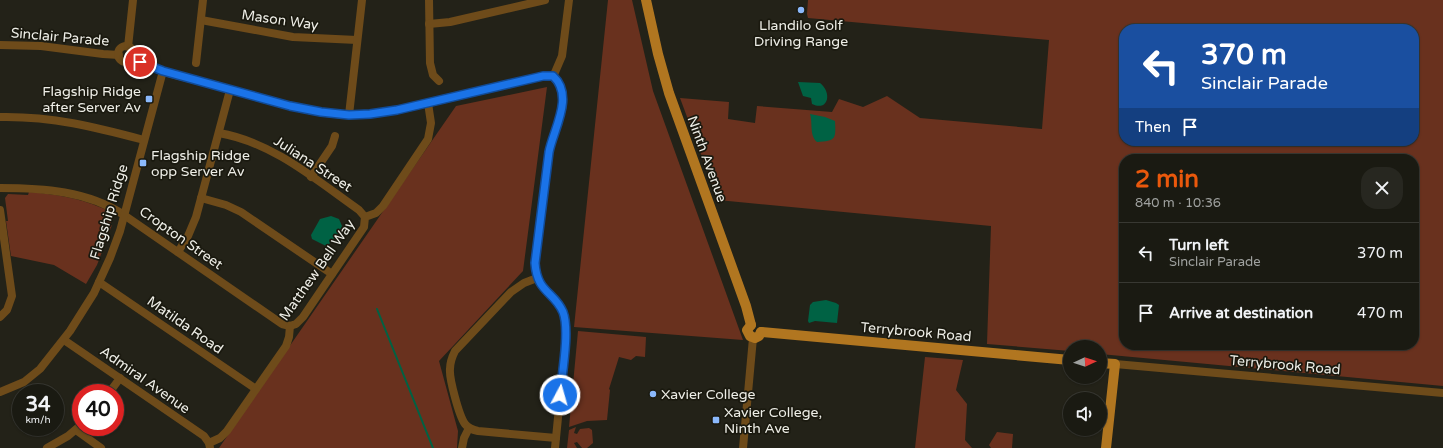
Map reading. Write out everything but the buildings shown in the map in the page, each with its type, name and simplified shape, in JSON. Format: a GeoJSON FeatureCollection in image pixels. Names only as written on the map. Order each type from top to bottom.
{"type":"FeatureCollection","features":[{"type":"Feature","properties":{"kind":"main road","name":"Ninth Avenue"},"geometry":{"type":"LineString","coordinates":[[646,0],[658,54],[669,93],[746,306],[751,325],[747,332],[750,336],[757,335]]}},
{"type":"Feature","properties":{"kind":"main road","name":"Terrybrook Road"},"geometry":{"type":"LineString","coordinates":[[757,335],[1063,359]]}},
{"type":"Feature","properties":{"kind":"main road","name":"Terrybrook Road"},"geometry":{"type":"LineString","coordinates":[[1107,363],[1115,364]]}},
{"type":"Feature","properties":{"kind":"main road"},"geometry":{"type":"LineString","coordinates":[[1106,448],[1115,364]]}},
{"type":"Feature","properties":{"kind":"street"},"geometry":{"type":"LineString","coordinates":[[128,47],[133,0]]}},
{"type":"Feature","properties":{"kind":"street"},"geometry":{"type":"LineString","coordinates":[[196,63],[203,0]]}},
{"type":"Feature","properties":{"kind":"street"},"geometry":{"type":"LineString","coordinates":[[349,115],[362,0]]}},
{"type":"Feature","properties":{"kind":"street"},"geometry":{"type":"LineString","coordinates":[[429,0],[430,63],[434,75],[439,81]]}},
{"type":"Feature","properties":{"kind":"street"},"geometry":{"type":"LineString","coordinates":[[429,24],[450,22],[545,0]]}},
{"type":"Feature","properties":{"kind":"street"},"geometry":{"type":"LineString","coordinates":[[553,76],[561,62],[569,0]]}},
{"type":"Feature","properties":{"kind":"street","name":"Mason Way"},"geometry":{"type":"LineString","coordinates":[[201,20],[293,37],[357,40]]}},
{"type":"Feature","properties":{"kind":"street","name":"Sinclair Parade"},"geometry":{"type":"LineString","coordinates":[[0,45],[42,46],[119,55]]}},
{"type":"Feature","properties":{"kind":"street"},"geometry":{"type":"LineString","coordinates":[[128,47],[133,51],[133,58],[130,61],[124,62],[120,59],[119,55],[122,48],[128,47]]}},
{"type":"Feature","properties":{"kind":"street"},"geometry":{"type":"LineString","coordinates":[[133,58],[163,71],[230,90],[308,110],[349,115],[382,113],[543,76],[553,76],[561,88],[562,107],[560,120],[550,142],[535,263],[537,278],[561,308],[566,320],[566,337],[555,448]]}},
{"type":"Feature","properties":{"kind":"street","name":"Flagship Ridge"},"geometry":{"type":"LineString","coordinates":[[0,392],[15,387],[32,376],[52,355],[83,312],[99,282],[115,246],[163,71]]}},
{"type":"Feature","properties":{"kind":"street"},"geometry":{"type":"LineString","coordinates":[[178,252],[192,227],[230,90]]}},
{"type":"Feature","properties":{"kind":"street","name":"Matthew Bell Way"},"geometry":{"type":"LineString","coordinates":[[209,446],[224,435],[286,346],[290,326],[300,321],[364,227],[365,217],[376,213],[382,206],[428,139],[431,123],[428,103]]}},
{"type":"Feature","properties":{"kind":"street"},"geometry":{"type":"LineString","coordinates":[[0,117],[39,118],[74,122],[144,140]]}},
{"type":"Feature","properties":{"kind":"street","name":"Juliana Street"},"geometry":{"type":"LineString","coordinates":[[219,133],[246,140],[272,151],[359,210],[365,217]]}},
{"type":"Feature","properties":{"kind":"street"},"geometry":{"type":"LineString","coordinates":[[311,176],[332,146],[335,136]]}},
{"type":"Feature","properties":{"kind":"street","name":"Cropton Street"},"geometry":{"type":"LineString","coordinates":[[0,188],[28,188],[65,192],[97,201],[124,215],[282,324],[290,326]]}},
{"type":"Feature","properties":{"kind":"street"},"geometry":{"type":"LineString","coordinates":[[201,198],[226,205],[241,212],[332,274]]}},
{"type":"Feature","properties":{"kind":"street"},"geometry":{"type":"LineString","coordinates":[[0,210],[3,252],[12,296],[7,310],[0,317]]}},
{"type":"Feature","properties":{"kind":"street"},"geometry":{"type":"LineString","coordinates":[[537,278],[520,285],[511,292],[456,351],[452,356],[450,368],[451,380],[462,418],[469,428],[478,431],[556,438]]}},
{"type":"Feature","properties":{"kind":"street","name":"Matilda Road"},"geometry":{"type":"LineString","coordinates":[[99,282],[256,389]]}},
{"type":"Feature","properties":{"kind":"street"},"geometry":{"type":"LineString","coordinates":[[743,448],[757,335]]}},
{"type":"Feature","properties":{"kind":"street","name":"Admiral Avenue"},"geometry":{"type":"LineString","coordinates":[[64,340],[204,436],[209,446]]}},
{"type":"Feature","properties":{"kind":"street","name":"Terrybrook Road"},"geometry":{"type":"LineString","coordinates":[[1115,364],[1443,393]]}},
{"type":"Feature","properties":{"kind":"street"},"geometry":{"type":"LineString","coordinates":[[116,384],[120,378]]}},
{"type":"Feature","properties":{"kind":"street"},"geometry":{"type":"LineString","coordinates":[[462,448],[464,438],[469,428]]}},
{"type":"Feature","properties":{"kind":"street"},"geometry":{"type":"LineString","coordinates":[[47,448],[72,432]]}},
{"type":"Feature","properties":{"kind":"street"},"geometry":{"type":"LineString","coordinates":[[88,436],[101,448]]}},
{"type":"Feature","properties":{"kind":"shaded area"},"geometry":{"type":"Polygon","coordinates":[[[608,0],[632,0],[653,91],[743,340],[574,327],[608,0]]]}},
{"type":"Feature","properties":{"kind":"shaded area"},"geometry":{"type":"Polygon","coordinates":[[[808,0],[1443,0],[1443,386],[1107,355],[1107,340],[1063,340],[1063,350],[987,344],[991,226],[718,200],[680,98],[729,102],[728,119],[755,123],[757,106],[832,112],[839,99],[863,107],[887,96],[920,118],[1042,129],[1049,40],[808,18],[808,0]]]}},
{"type":"Feature","properties":{"kind":"shaded area"},"geometry":{"type":"Polygon","coordinates":[[[798,82],[820,83],[826,91],[827,100],[825,103],[818,106],[812,104],[811,98],[803,96],[798,82]]]}},
{"type":"Feature","properties":{"kind":"shaded area"},"geometry":{"type":"Polygon","coordinates":[[[547,87],[523,271],[439,361],[458,431],[457,448],[219,448],[456,106],[547,87]]]}},
{"type":"Feature","properties":{"kind":"shaded area"},"geometry":{"type":"Polygon","coordinates":[[[810,114],[835,121],[834,138],[828,141],[817,142],[812,132],[810,114]]]}},
{"type":"Feature","properties":{"kind":"shaded area"},"geometry":{"type":"Polygon","coordinates":[[[29,192],[57,195],[75,199],[102,208],[112,214],[113,220],[110,225],[112,225],[97,265],[86,284],[54,265],[11,256],[6,221],[8,221],[5,198],[8,194],[28,195],[29,192]]]}},
{"type":"Feature","properties":{"kind":"shaded area"},"geometry":{"type":"Polygon","coordinates":[[[331,216],[339,219],[342,226],[338,236],[326,246],[312,239],[311,235],[320,219],[331,216]]]}},
{"type":"Feature","properties":{"kind":"shaded area"},"geometry":{"type":"Polygon","coordinates":[[[826,300],[839,305],[837,323],[815,321],[809,323],[810,305],[813,302],[826,300]]]}},
{"type":"Feature","properties":{"kind":"shaded area"},"geometry":{"type":"Polygon","coordinates":[[[578,331],[646,337],[645,357],[636,356],[631,360],[619,357],[609,389],[607,420],[587,421],[569,427],[578,331]]]}},
{"type":"Feature","properties":{"kind":"shaded area"},"geometry":{"type":"Polygon","coordinates":[[[925,357],[963,360],[956,390],[967,404],[965,440],[972,448],[915,448],[925,357]]]}},
{"type":"Feature","properties":{"kind":"shaded area"},"geometry":{"type":"Polygon","coordinates":[[[576,427],[574,433],[577,434],[580,429],[589,428],[592,430],[593,443],[587,448],[582,448],[577,442],[574,443],[577,448],[567,448],[569,430],[576,427]]]}},
{"type":"Feature","properties":{"kind":"shaded area"},"geometry":{"type":"Polygon","coordinates":[[[997,432],[1013,434],[1012,448],[991,448],[989,445],[997,432]]]}},
{"type":"Feature","properties":{"kind":"waterway"},"geometry":{"type":"LineString","coordinates":[[377,309],[433,448]]}},
{"type":"Feature","properties":{"kind":"place","name":"Llandilo Golf Driving Range"},"geometry":{"type":"Point","coordinates":[801,10]}},
{"type":"Feature","properties":{"kind":"place","name":"Flagship Ridge after Server Av"},"geometry":{"type":"Point","coordinates":[149,99]}},
{"type":"Feature","properties":{"kind":"place","name":"Flagship Ridge opp Server Av"},"geometry":{"type":"Point","coordinates":[143,163]}},
{"type":"Feature","properties":{"kind":"place","name":"Xavier College"},"geometry":{"type":"Point","coordinates":[653,394]}},
{"type":"Feature","properties":{"kind":"place","name":"Xavier College, Ninth Ave"},"geometry":{"type":"Point","coordinates":[716,420]}},
{"type":"Feature","properties":{"kind":"route"},"geometry":{"type":"LineString","coordinates":[[140,62],[163,71],[290,106],[321,112],[349,115],[382,113],[543,76],[553,76],[561,88],[563,101],[562,113],[550,142],[535,263],[537,278],[546,291],[558,303],[566,320],[566,337],[560,395]]}}]}
